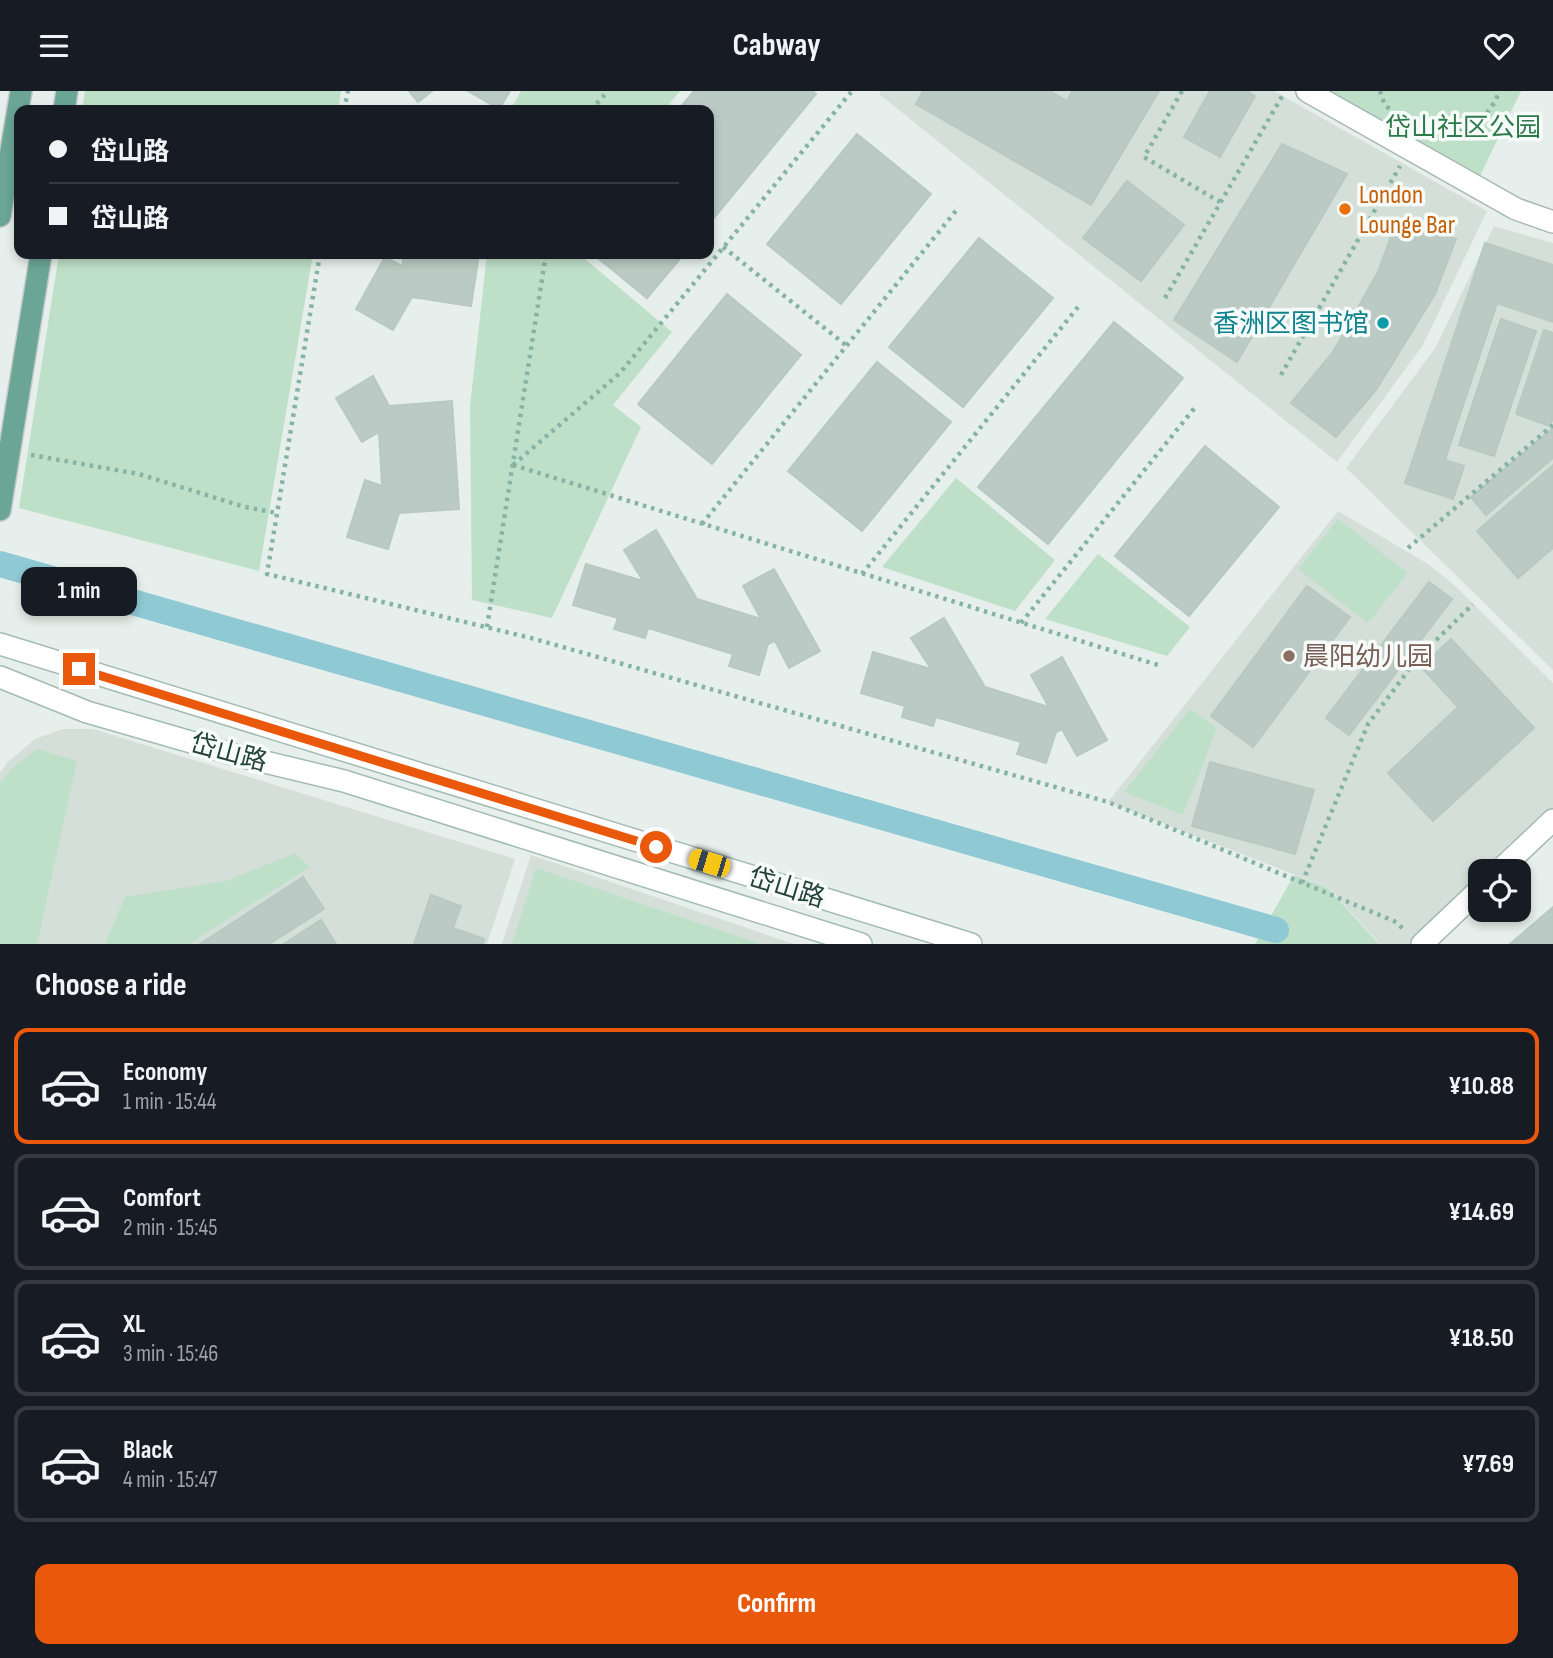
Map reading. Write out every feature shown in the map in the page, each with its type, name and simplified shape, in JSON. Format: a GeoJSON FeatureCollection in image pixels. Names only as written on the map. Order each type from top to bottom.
{"type":"FeatureCollection","features":[{"type":"Feature","properties":{"kind":"main road"},"geometry":{"type":"LineString","coordinates":[[0,216],[14,133]]}},
{"type":"Feature","properties":{"kind":"main road"},"geometry":{"type":"LineString","coordinates":[[0,510],[40,259]]}},
{"type":"Feature","properties":{"kind":"street"},"geometry":{"type":"LineString","coordinates":[[1307,91],[1516,209],[1553,222]]}},
{"type":"Feature","properties":{"kind":"street","name":"岱山路"},"geometry":{"type":"LineString","coordinates":[[0,644],[971,944]]}},
{"type":"Feature","properties":{"kind":"street","name":"岱山路"},"geometry":{"type":"LineString","coordinates":[[0,677],[88,712],[236,755],[344,781],[861,944]]}},
{"type":"Feature","properties":{"kind":"street"},"geometry":{"type":"LineString","coordinates":[[1512,859],[1553,820]]}},
{"type":"Feature","properties":{"kind":"street"},"geometry":{"type":"LineString","coordinates":[[1417,940],[1468,899]]}},
{"type":"Feature","properties":{"kind":"path"},"geometry":{"type":"LineString","coordinates":[[595,105],[608,91]]}},
{"type":"Feature","properties":{"kind":"path"},"geometry":{"type":"LineString","coordinates":[[1182,91],[1144,157],[1220,202]]}},
{"type":"Feature","properties":{"kind":"path"},"geometry":{"type":"LineString","coordinates":[[1165,298],[1285,91]]}},
{"type":"Feature","properties":{"kind":"path"},"geometry":{"type":"LineString","coordinates":[[1380,91],[1384,103],[1398,120]]}},
{"type":"Feature","properties":{"kind":"path"},"geometry":{"type":"LineString","coordinates":[[1426,133],[1437,135],[1458,132],[1478,123],[1492,107],[1500,91]]}},
{"type":"Feature","properties":{"kind":"path"},"geometry":{"type":"LineString","coordinates":[[714,258],[849,92]]}},
{"type":"Feature","properties":{"kind":"path"},"geometry":{"type":"LineString","coordinates":[[1281,375],[1410,149]]}},
{"type":"Feature","properties":{"kind":"path"},"geometry":{"type":"LineString","coordinates":[[702,524],[959,207]]}},
{"type":"Feature","properties":{"kind":"path"},"geometry":{"type":"LineString","coordinates":[[723,247],[847,346]]}},
{"type":"Feature","properties":{"kind":"path"},"geometry":{"type":"LineString","coordinates":[[319,259],[267,573],[531,638],[1108,802],[1394,921],[1417,940]]}},
{"type":"Feature","properties":{"kind":"path"},"geometry":{"type":"LineString","coordinates":[[487,627],[546,259]]}},
{"type":"Feature","properties":{"kind":"path"},"geometry":{"type":"LineString","coordinates":[[513,465],[620,373],[713,259]]}},
{"type":"Feature","properties":{"kind":"path"},"geometry":{"type":"LineString","coordinates":[[862,574],[1078,307]]}},
{"type":"Feature","properties":{"kind":"path"},"geometry":{"type":"LineString","coordinates":[[1021,623],[1197,404]]}},
{"type":"Feature","properties":{"kind":"path"},"geometry":{"type":"LineString","coordinates":[[1408,548],[1553,425]]}},
{"type":"Feature","properties":{"kind":"path"},"geometry":{"type":"LineString","coordinates":[[9,451],[139,474],[245,507],[277,513]]}},
{"type":"Feature","properties":{"kind":"path"},"geometry":{"type":"LineString","coordinates":[[513,465],[1158,665]]}},
{"type":"Feature","properties":{"kind":"path"},"geometry":{"type":"LineString","coordinates":[[1302,883],[1368,725],[1417,659],[1473,604]]}},
{"type":"Feature","properties":{"kind":"shaded area"},"geometry":{"type":"Polygon","coordinates":[[[881,91],[1274,91],[1487,211],[1423,345],[1337,462],[879,94],[881,91]]]}},
{"type":"Feature","properties":{"kind":"shaded area"},"geometry":{"type":"Polygon","coordinates":[[[1494,226],[1553,243],[1553,670],[1346,468],[1436,347],[1494,226]]]}},
{"type":"Feature","properties":{"kind":"shaded area"},"geometry":{"type":"Polygon","coordinates":[[[1338,511],[1428,564],[1452,583],[1553,683],[1553,819],[1511,859],[1468,859],[1468,899],[1421,944],[1380,944],[1329,888],[1108,802],[1338,511]]]}},
{"type":"Feature","properties":{"kind":"shaded area"},"geometry":{"type":"Polygon","coordinates":[[[63,729],[93,729],[515,859],[487,944],[0,944],[0,773],[7,763],[35,739],[63,729]]]}},
{"type":"Feature","properties":{"kind":"shaded area"},"geometry":{"type":"Polygon","coordinates":[[[531,855],[794,944],[502,944],[531,855]]]}},
{"type":"Feature","properties":{"kind":"green space"},"geometry":{"type":"Polygon","coordinates":[[[85,91],[341,91],[339,105],[83,105],[85,91]]]}},
{"type":"Feature","properties":{"kind":"green space"},"geometry":{"type":"Polygon","coordinates":[[[521,91],[680,91],[668,105],[513,105],[521,91]]]}},
{"type":"Feature","properties":{"kind":"green space","name":"岱山社区公园"},"geometry":{"type":"Polygon","coordinates":[[[1330,91],[1521,91],[1479,178],[1330,91]]]}},
{"type":"Feature","properties":{"kind":"green space"},"geometry":{"type":"Polygon","coordinates":[[[58,259],[312,259],[259,571],[19,508],[58,259]]]}},
{"type":"Feature","properties":{"kind":"green space"},"geometry":{"type":"Polygon","coordinates":[[[486,259],[585,259],[672,332],[613,405],[641,427],[552,618],[472,600],[470,406],[486,259]]]}},
{"type":"Feature","properties":{"kind":"green space"},"geometry":{"type":"Polygon","coordinates":[[[956,478],[1055,560],[1015,611],[882,567],[956,478]]]}},
{"type":"Feature","properties":{"kind":"green space"},"geometry":{"type":"Polygon","coordinates":[[[1338,519],[1408,573],[1368,623],[1298,569],[1338,519]]]}},
{"type":"Feature","properties":{"kind":"green space"},"geometry":{"type":"Polygon","coordinates":[[[1098,554],[1190,627],[1167,656],[1045,619],[1098,554]]]}},
{"type":"Feature","properties":{"kind":"green space"},"geometry":{"type":"Polygon","coordinates":[[[1190,709],[1217,728],[1183,815],[1124,792],[1190,709]]]}},
{"type":"Feature","properties":{"kind":"green space"},"geometry":{"type":"Polygon","coordinates":[[[37,749],[77,761],[37,944],[0,944],[0,783],[10,770],[37,749]]]}},
{"type":"Feature","properties":{"kind":"green space"},"geometry":{"type":"Polygon","coordinates":[[[295,853],[310,867],[189,944],[105,944],[125,897],[226,881],[295,853]]]}},
{"type":"Feature","properties":{"kind":"green space"},"geometry":{"type":"Polygon","coordinates":[[[536,868],[760,944],[512,944],[536,868]]]}},
{"type":"Feature","properties":{"kind":"green space"},"geometry":{"type":"Polygon","coordinates":[[[1294,875],[1328,888],[1379,944],[1255,944],[1294,875]]]}},
{"type":"Feature","properties":{"kind":"building"},"geometry":{"type":"Polygon","coordinates":[[[409,91],[432,91],[418,102],[409,91]]]}},
{"type":"Feature","properties":{"kind":"building"},"geometry":{"type":"Polygon","coordinates":[[[468,91],[510,91],[501,105],[492,105],[468,91]]]}},
{"type":"Feature","properties":{"kind":"building"},"geometry":{"type":"Polygon","coordinates":[[[694,91],[812,91],[816,94],[714,218],[714,105],[682,105],[694,91]]]}},
{"type":"Feature","properties":{"kind":"building"},"geometry":{"type":"Polygon","coordinates":[[[923,91],[1050,91],[1067,101],[1072,91],[1159,91],[1091,205],[916,104],[923,91]]]}},
{"type":"Feature","properties":{"kind":"building"},"geometry":{"type":"Polygon","coordinates":[[[1210,91],[1247,91],[1255,96],[1220,157],[1184,137],[1210,91]]]}},
{"type":"Feature","properties":{"kind":"building"},"geometry":{"type":"Polygon","coordinates":[[[857,134],[931,194],[841,304],[767,244],[857,134]]]}},
{"type":"Feature","properties":{"kind":"building"},"geometry":{"type":"Polygon","coordinates":[[[1282,144],[1347,174],[1237,362],[1174,320],[1282,144]]]}},
{"type":"Feature","properties":{"kind":"building"},"geometry":{"type":"Polygon","coordinates":[[[1127,181],[1184,225],[1141,281],[1083,238],[1127,181]]]}},
{"type":"Feature","properties":{"kind":"building","name":"香洲区图书馆"},"geometry":{"type":"Polygon","coordinates":[[[1397,220],[1456,239],[1435,294],[1376,390],[1336,437],[1291,403],[1333,352],[1378,272],[1397,220]]]}},
{"type":"Feature","properties":{"kind":"building"},"geometry":{"type":"Polygon","coordinates":[[[979,238],[1053,298],[963,407],[889,347],[979,238]]]}},
{"type":"Feature","properties":{"kind":"building"},"geometry":{"type":"Polygon","coordinates":[[[1485,243],[1553,265],[1553,322],[1497,303],[1445,460],[1464,466],[1453,499],[1405,483],[1485,243]]]}},
{"type":"Feature","properties":{"kind":"building"},"geometry":{"type":"Polygon","coordinates":[[[384,259],[402,266],[403,259],[478,259],[471,306],[412,297],[393,330],[356,309],[384,259]]]}},
{"type":"Feature","properties":{"kind":"building"},"geometry":{"type":"Polygon","coordinates":[[[599,259],[680,259],[647,298],[599,259]]]}},
{"type":"Feature","properties":{"kind":"building"},"geometry":{"type":"Polygon","coordinates":[[[727,294],[801,355],[712,464],[638,404],[727,294]]]}},
{"type":"Feature","properties":{"kind":"building"},"geometry":{"type":"Polygon","coordinates":[[[1501,319],[1536,331],[1494,456],[1459,445],[1501,319]]]}},
{"type":"Feature","properties":{"kind":"building"},"geometry":{"type":"Polygon","coordinates":[[[1114,322],[1183,378],[1048,544],[978,487],[1114,322]]]}},
{"type":"Feature","properties":{"kind":"building"},"geometry":{"type":"Polygon","coordinates":[[[1544,330],[1553,333],[1553,417],[1550,426],[1516,414],[1544,330]]]}},
{"type":"Feature","properties":{"kind":"building"},"geometry":{"type":"Polygon","coordinates":[[[877,362],[951,422],[862,531],[788,471],[877,362]]]}},
{"type":"Feature","properties":{"kind":"building"},"geometry":{"type":"Polygon","coordinates":[[[373,376],[389,406],[452,401],[459,509],[399,513],[388,549],[347,537],[365,480],[382,486],[379,432],[362,442],[336,398],[373,376]]]}},
{"type":"Feature","properties":{"kind":"building"},"geometry":{"type":"Polygon","coordinates":[[[1553,428],[1553,458],[1486,515],[1471,497],[1553,428]]]}},
{"type":"Feature","properties":{"kind":"building"},"geometry":{"type":"Polygon","coordinates":[[[1205,446],[1279,507],[1189,616],[1115,556],[1205,446]]]}},
{"type":"Feature","properties":{"kind":"building"},"geometry":{"type":"Polygon","coordinates":[[[1553,465],[1553,548],[1518,578],[1477,531],[1553,465]]]}},
{"type":"Feature","properties":{"kind":"building"},"geometry":{"type":"Polygon","coordinates":[[[656,530],[697,599],[761,619],[743,586],[774,569],[820,651],[789,668],[775,641],[768,644],[759,675],[729,666],[733,654],[648,628],[645,638],[614,629],[618,618],[573,605],[586,564],[643,581],[624,550],[656,530]]]}},
{"type":"Feature","properties":{"kind":"building"},"geometry":{"type":"Polygon","coordinates":[[[1429,582],[1452,599],[1349,735],[1326,718],[1429,582]]]}},
{"type":"Feature","properties":{"kind":"building"},"geometry":{"type":"Polygon","coordinates":[[[1307,586],[1350,617],[1253,747],[1211,716],[1307,586]]]}},
{"type":"Feature","properties":{"kind":"building"},"geometry":{"type":"Polygon","coordinates":[[[944,618],[985,687],[1049,707],[1031,675],[1062,657],[1107,740],[1077,756],[1062,729],[1056,732],[1046,763],[1017,754],[1021,742],[936,717],[933,726],[902,717],[905,706],[861,693],[873,652],[931,669],[911,638],[944,618]]]}},
{"type":"Feature","properties":{"kind":"building"},"geometry":{"type":"Polygon","coordinates":[[[1451,639],[1534,728],[1433,821],[1388,773],[1458,707],[1421,667],[1451,639]]]}},
{"type":"Feature","properties":{"kind":"building"},"geometry":{"type":"Polygon","coordinates":[[[1210,762],[1314,790],[1295,854],[1192,826],[1210,762]]]}},
{"type":"Feature","properties":{"kind":"building"},"geometry":{"type":"Polygon","coordinates":[[[303,877],[324,909],[269,944],[200,944],[303,877]]]}},
{"type":"Feature","properties":{"kind":"building"},"geometry":{"type":"Polygon","coordinates":[[[431,895],[461,906],[453,928],[484,939],[483,944],[414,944],[431,895]]]}},
{"type":"Feature","properties":{"kind":"building"},"geometry":{"type":"Polygon","coordinates":[[[1553,907],[1553,944],[1510,944],[1553,907]]]}},
{"type":"Feature","properties":{"kind":"building"},"geometry":{"type":"Polygon","coordinates":[[[321,920],[336,944],[284,944],[321,920]]]}},
{"type":"Feature","properties":{"kind":"waterway"},"geometry":{"type":"LineString","coordinates":[[0,564],[1276,930]]}},
{"type":"Feature","properties":{"kind":"place","name":"London Lounge Bar"},"geometry":{"type":"Point","coordinates":[1345,209]}},
{"type":"Feature","properties":{"kind":"place","name":"香洲区图书馆"},"geometry":{"type":"Point","coordinates":[1383,323]}},
{"type":"Feature","properties":{"kind":"place","name":"晨阳幼儿园"},"geometry":{"type":"Point","coordinates":[1289,656]}},
{"type":"Feature","properties":{"kind":"route"},"geometry":{"type":"LineString","coordinates":[[79,669],[656,847]]}}]}
